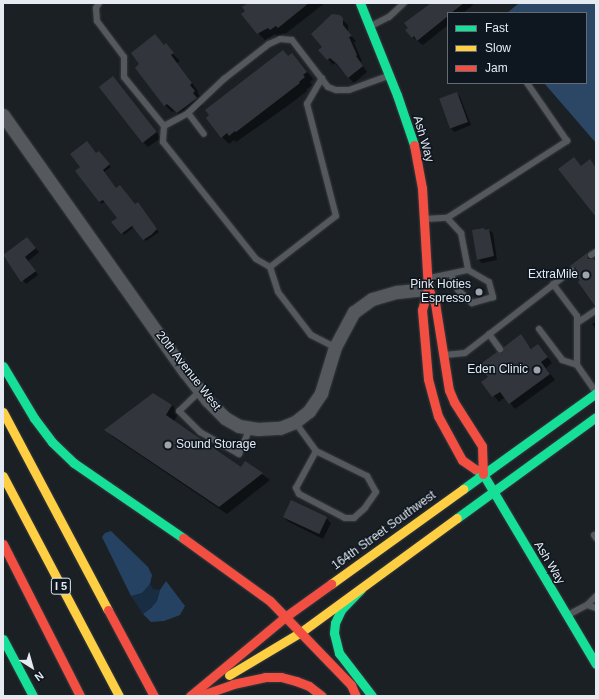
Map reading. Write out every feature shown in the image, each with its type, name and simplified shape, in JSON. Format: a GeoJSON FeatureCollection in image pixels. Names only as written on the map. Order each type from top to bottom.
{"type":"FeatureCollection","features":[{"type":"Feature","properties":{"kind":"main road","name":"Ash Way"},"geometry":{"type":"LineString","coordinates":[[360,3],[389,76],[417,154],[424,219],[428,284],[435,304],[449,390],[454,402],[482,446],[483,474]]}},
{"type":"Feature","properties":{"kind":"main road","name":"Ash Way"},"geometry":{"type":"LineString","coordinates":[[428,284],[422,310],[425,352],[428,379],[438,416],[462,460],[483,474],[596,664]]}},
{"type":"Feature","properties":{"kind":"main road"},"geometry":{"type":"LineString","coordinates":[[3,366],[34,418],[52,442],[74,463],[237,576],[270,601],[346,680],[356,696]]}},
{"type":"Feature","properties":{"kind":"main road","name":"164th Street Southwest"},"geometry":{"type":"LineString","coordinates":[[190,696],[285,617],[596,393]]}},
{"type":"Feature","properties":{"kind":"main road"},"geometry":{"type":"LineString","coordinates":[[3,412],[154,696]]}},
{"type":"Feature","properties":{"kind":"main road"},"geometry":{"type":"LineString","coordinates":[[194,696],[301,632],[494,493],[596,417]]}},
{"type":"Feature","properties":{"kind":"main road","name":"I 5"},"geometry":{"type":"LineString","coordinates":[[3,476],[119,696]]}},
{"type":"Feature","properties":{"kind":"main road"},"geometry":{"type":"LineString","coordinates":[[3,544],[80,696]]}},
{"type":"Feature","properties":{"kind":"main road"},"geometry":{"type":"LineString","coordinates":[[361,589],[341,610],[335,623],[334,633],[336,646],[339,653],[372,696]]}},
{"type":"Feature","properties":{"kind":"main road"},"geometry":{"type":"LineString","coordinates":[[3,639],[33,696]]}},
{"type":"Feature","properties":{"kind":"main road"},"geometry":{"type":"LineString","coordinates":[[199,696],[233,684],[265,677],[282,677],[296,681],[309,686],[322,696]]}},
{"type":"Feature","properties":{"kind":"street","name":"20th Avenue West"},"geometry":{"type":"LineString","coordinates":[[3,115],[200,391],[225,418],[239,426],[250,428],[280,428],[295,422],[309,410],[321,393],[336,347],[354,312],[372,299],[428,284]]}},
{"type":"Feature","properties":{"kind":"lane"},"geometry":{"type":"LineString","coordinates":[[99,3],[96,8],[97,21],[124,57],[124,77],[164,126],[163,142],[256,259],[270,267],[278,292],[311,335],[336,347]]}},
{"type":"Feature","properties":{"kind":"lane"},"geometry":{"type":"LineString","coordinates":[[369,27],[389,17],[404,3]]}},
{"type":"Feature","properties":{"kind":"lane"},"geometry":{"type":"LineString","coordinates":[[164,126],[188,113],[224,79],[269,44],[280,39],[292,40],[328,87],[336,90],[349,90],[389,76]]}},
{"type":"Feature","properties":{"kind":"lane"},"geometry":{"type":"LineString","coordinates":[[270,267],[336,216],[307,104],[322,78]]}},
{"type":"Feature","properties":{"kind":"lane"},"geometry":{"type":"LineString","coordinates":[[424,219],[447,218],[567,141],[528,84]]}},
{"type":"Feature","properties":{"kind":"lane"},"geometry":{"type":"LineString","coordinates":[[188,113],[204,134]]}},
{"type":"Feature","properties":{"kind":"lane"},"geometry":{"type":"LineString","coordinates":[[447,218],[461,233],[468,270]]}},
{"type":"Feature","properties":{"kind":"lane"},"geometry":{"type":"LineString","coordinates":[[428,284],[451,274],[468,270],[489,282],[493,297],[472,303],[458,290],[451,274]]}},
{"type":"Feature","properties":{"kind":"lane"},"geometry":{"type":"LineString","coordinates":[[443,355],[464,353],[572,270]]}},
{"type":"Feature","properties":{"kind":"lane"},"geometry":{"type":"LineString","coordinates":[[553,284],[577,316],[577,365],[596,393]]}},
{"type":"Feature","properties":{"kind":"lane"},"geometry":{"type":"LineString","coordinates":[[577,323],[596,310]]}},
{"type":"Feature","properties":{"kind":"lane"},"geometry":{"type":"LineString","coordinates":[[539,329],[562,360],[577,365]]}},
{"type":"Feature","properties":{"kind":"lane"},"geometry":{"type":"LineString","coordinates":[[489,334],[500,349]]}},
{"type":"Feature","properties":{"kind":"lane"},"geometry":{"type":"LineString","coordinates":[[200,391],[179,411],[200,432],[239,454],[250,428]]}},
{"type":"Feature","properties":{"kind":"lane"},"geometry":{"type":"LineString","coordinates":[[295,422],[316,450],[367,476],[376,492],[365,508],[354,518],[345,518],[299,494],[296,488],[316,450]]}},
{"type":"Feature","properties":{"kind":"lane"},"geometry":{"type":"LineString","coordinates":[[567,616],[587,605],[596,596]]}},
{"type":"Feature","properties":{"kind":"lane"},"geometry":{"type":"LineString","coordinates":[[587,605],[596,608]]}},
{"type":"Feature","properties":{"kind":"shaded area"},"geometry":{"type":"Polygon","coordinates":[[[519,3],[596,3],[596,143],[545,84],[587,84],[587,12],[508,12],[519,3]]]}},
{"type":"Feature","properties":{"kind":"shaded area"},"geometry":{"type":"Polygon","coordinates":[[[111,531],[148,567],[152,575],[150,584],[142,593],[131,596],[102,537],[105,533],[111,531]]]}},
{"type":"Feature","properties":{"kind":"shaded area"},"geometry":{"type":"Polygon","coordinates":[[[166,581],[185,606],[180,615],[164,621],[151,622],[143,614],[157,601],[160,590],[166,581]]]}},
{"type":"Feature","properties":{"kind":"shaded area"},"geometry":{"type":"Polygon","coordinates":[[[150,584],[153,589],[160,590],[157,601],[143,614],[131,596],[142,593],[150,584]]]}},
{"type":"Feature","properties":{"kind":"building"},"geometry":{"type":"Polygon","coordinates":[[[248,3],[309,3],[278,28],[276,26],[270,30],[268,28],[257,34],[241,14],[245,11],[242,7],[248,3]]]}},
{"type":"Feature","properties":{"kind":"building"},"geometry":{"type":"Polygon","coordinates":[[[431,3],[464,3],[452,12],[447,12],[447,17],[417,41],[414,36],[412,38],[405,30],[408,28],[404,23],[431,3]]]}},
{"type":"Feature","properties":{"kind":"building"},"geometry":{"type":"Polygon","coordinates":[[[332,14],[340,15],[343,18],[343,25],[352,36],[349,37],[357,55],[356,56],[363,66],[348,78],[337,64],[330,58],[327,60],[318,50],[322,47],[311,34],[332,14]]]}},
{"type":"Feature","properties":{"kind":"building"},"geometry":{"type":"Polygon","coordinates":[[[155,34],[164,45],[166,43],[174,53],[171,55],[192,83],[190,85],[195,91],[193,93],[197,98],[177,113],[167,104],[164,106],[135,68],[139,64],[131,53],[155,34]]]}},
{"type":"Feature","properties":{"kind":"building"},"geometry":{"type":"Polygon","coordinates":[[[283,50],[288,56],[292,53],[307,72],[303,75],[305,77],[299,82],[300,83],[236,132],[235,131],[229,136],[227,133],[221,138],[206,118],[209,115],[205,110],[283,50]]]}},
{"type":"Feature","properties":{"kind":"building"},"geometry":{"type":"Polygon","coordinates":[[[113,76],[157,132],[143,143],[99,87],[113,76]]]}},
{"type":"Feature","properties":{"kind":"building"},"geometry":{"type":"Polygon","coordinates":[[[457,92],[468,122],[450,129],[439,98],[457,92]]]}},
{"type":"Feature","properties":{"kind":"building"},"geometry":{"type":"Polygon","coordinates":[[[87,141],[96,153],[99,151],[110,164],[103,170],[116,188],[120,185],[135,204],[138,202],[157,229],[143,240],[132,226],[121,234],[111,222],[117,218],[103,200],[99,202],[75,171],[80,167],[70,154],[87,141]]]}},
{"type":"Feature","properties":{"kind":"building"},"geometry":{"type":"Polygon","coordinates":[[[574,157],[581,166],[590,159],[596,168],[596,217],[558,169],[574,157]]]}},
{"type":"Feature","properties":{"kind":"building"},"geometry":{"type":"Polygon","coordinates":[[[484,228],[485,230],[489,229],[494,256],[477,260],[472,230],[484,228]]]}},
{"type":"Feature","properties":{"kind":"building"},"geometry":{"type":"Polygon","coordinates":[[[27,237],[36,248],[25,257],[36,271],[21,282],[3,255],[27,237]]]}},
{"type":"Feature","properties":{"kind":"building","name":"ExtraMile"},"geometry":{"type":"Polygon","coordinates":[[[587,253],[588,259],[594,259],[596,262],[595,306],[578,282],[580,280],[575,273],[576,268],[570,266],[587,253]]]}},
{"type":"Feature","properties":{"kind":"building"},"geometry":{"type":"Polygon","coordinates":[[[521,334],[531,349],[538,344],[548,357],[541,362],[550,374],[509,404],[500,392],[492,397],[481,382],[488,377],[479,365],[497,352],[502,353],[504,347],[521,334]]]}},
{"type":"Feature","properties":{"kind":"building","name":"Sound Storage"},"geometry":{"type":"Polygon","coordinates":[[[153,393],[172,405],[166,415],[241,467],[245,461],[263,473],[219,507],[104,430],[153,393]]]}},
{"type":"Feature","properties":{"kind":"building"},"geometry":{"type":"Polygon","coordinates":[[[291,500],[327,517],[319,534],[283,517],[291,500]]]}},
{"type":"Feature","properties":{"kind":"traffic: fast"},"geometry":{"type":"LineString","coordinates":[[360,3],[397,95],[414,145]]}},
{"type":"Feature","properties":{"kind":"traffic: fast"},"geometry":{"type":"LineString","coordinates":[[3,366],[34,418],[52,442],[74,463],[183,538]]}},
{"type":"Feature","properties":{"kind":"traffic: fast"},"geometry":{"type":"LineString","coordinates":[[463,489],[596,393]]}},
{"type":"Feature","properties":{"kind":"traffic: fast"},"geometry":{"type":"LineString","coordinates":[[457,518],[596,417]]}},
{"type":"Feature","properties":{"kind":"traffic: fast"},"geometry":{"type":"LineString","coordinates":[[475,469],[483,474],[596,664]]}},
{"type":"Feature","properties":{"kind":"traffic: fast"},"geometry":{"type":"LineString","coordinates":[[361,589],[341,610],[335,623],[334,633],[339,653],[372,696]]}},
{"type":"Feature","properties":{"kind":"traffic: fast"},"geometry":{"type":"LineString","coordinates":[[3,639],[33,696]]}},
{"type":"Feature","properties":{"kind":"traffic: slow"},"geometry":{"type":"LineString","coordinates":[[3,412],[108,610]]}},
{"type":"Feature","properties":{"kind":"traffic: slow"},"geometry":{"type":"LineString","coordinates":[[3,476],[119,696]]}},
{"type":"Feature","properties":{"kind":"traffic: slow"},"geometry":{"type":"LineString","coordinates":[[331,584],[463,489]]}},
{"type":"Feature","properties":{"kind":"traffic: slow"},"geometry":{"type":"LineString","coordinates":[[229,675],[301,632],[457,518]]}},
{"type":"Feature","properties":{"kind":"traffic: jam"},"geometry":{"type":"LineString","coordinates":[[414,145],[422,188],[428,289],[422,310],[428,379],[438,416],[462,460],[475,469]]}},
{"type":"Feature","properties":{"kind":"traffic: jam"},"geometry":{"type":"LineString","coordinates":[[428,289],[435,303],[449,390],[454,402],[482,446],[483,474]]}},
{"type":"Feature","properties":{"kind":"traffic: jam"},"geometry":{"type":"LineString","coordinates":[[183,538],[270,601],[351,685],[356,696]]}},
{"type":"Feature","properties":{"kind":"traffic: jam"},"geometry":{"type":"LineString","coordinates":[[3,544],[80,696]]}},
{"type":"Feature","properties":{"kind":"traffic: jam"},"geometry":{"type":"LineString","coordinates":[[190,696],[285,617],[331,584]]}},
{"type":"Feature","properties":{"kind":"traffic: jam"},"geometry":{"type":"LineString","coordinates":[[108,610],[154,696]]}},
{"type":"Feature","properties":{"kind":"traffic: jam"},"geometry":{"type":"LineString","coordinates":[[199,696],[233,684],[265,677],[281,677],[296,681],[309,686],[322,696]]}},
{"type":"Feature","properties":{"kind":"place","name":"ExtraMile"},"geometry":{"type":"Point","coordinates":[586,275]}},
{"type":"Feature","properties":{"kind":"place","name":"Pink Hoties Espresso"},"geometry":{"type":"Point","coordinates":[479,292]}},
{"type":"Feature","properties":{"kind":"place","name":"Eden Clinic"},"geometry":{"type":"Point","coordinates":[537,370]}},
{"type":"Feature","properties":{"kind":"place","name":"Sound Storage"},"geometry":{"type":"Point","coordinates":[168,445]}}]}
